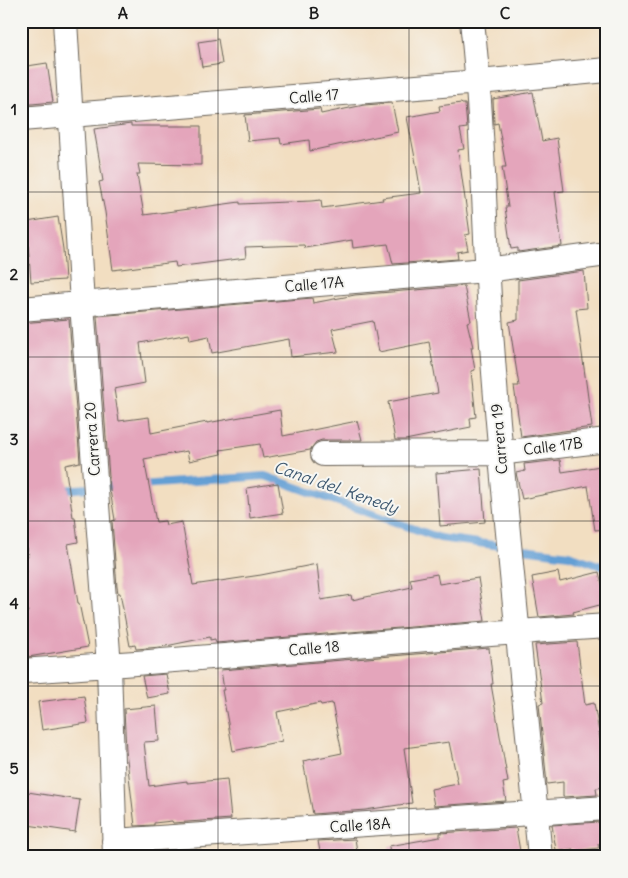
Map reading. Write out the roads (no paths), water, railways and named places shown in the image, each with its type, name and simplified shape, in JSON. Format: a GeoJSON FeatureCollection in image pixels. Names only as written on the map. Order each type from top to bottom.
{"type":"FeatureCollection","features":[{"type":"Feature","properties":{"kind":"street","name":"Carrera 20"},"geometry":{"type":"LineString","coordinates":[[65,21],[82,304],[109,666],[114,849]]}},
{"type":"Feature","properties":{"kind":"street","name":"Carrera 19"},"geometry":{"type":"LineString","coordinates":[[472,21],[479,82],[486,270],[500,453],[540,857]]}},
{"type":"Feature","properties":{"kind":"street","name":"Calle 17"},"geometry":{"type":"LineString","coordinates":[[21,119],[607,70]]}},
{"type":"Feature","properties":{"kind":"street","name":"Calle 17A"},"geometry":{"type":"LineString","coordinates":[[21,309],[486,270],[607,254]]}},
{"type":"Feature","properties":{"kind":"street","name":"Calle 17B"},"geometry":{"type":"LineString","coordinates":[[323,454],[500,453],[607,440]]}},
{"type":"Feature","properties":{"kind":"street","name":"Calle 18"},"geometry":{"type":"LineString","coordinates":[[21,670],[109,666],[518,631],[607,626]]}},
{"type":"Feature","properties":{"kind":"street","name":"Calle 18A"},"geometry":{"type":"LineString","coordinates":[[114,849],[607,808]]}},
{"type":"Feature","properties":{"kind":"waterway","name":"Canal deL Kenedy"},"geometry":{"type":"LineString","coordinates":[[140,485],[265,476],[440,538],[569,555],[607,568]]}},
{"type":"Feature","properties":{"kind":"waterway","name":"Canal deL Kenedy"},"geometry":{"type":"LineString","coordinates":[[61,490],[119,486]]}}]}
